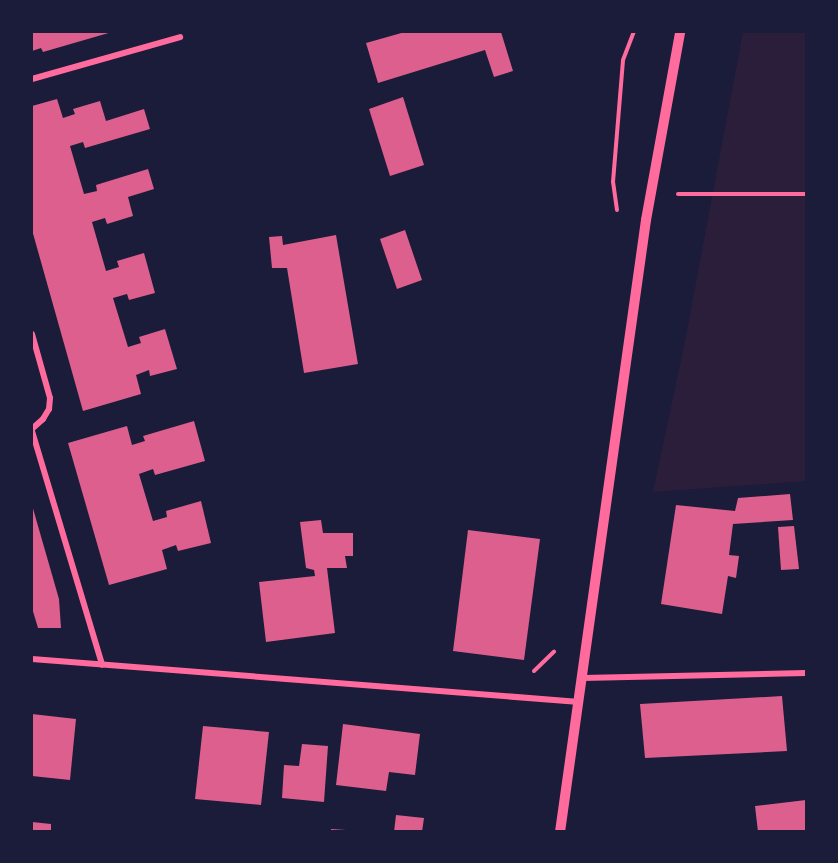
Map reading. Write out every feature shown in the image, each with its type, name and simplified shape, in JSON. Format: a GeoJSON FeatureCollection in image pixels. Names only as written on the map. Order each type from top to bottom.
{"type":"FeatureCollection","features":[{"type":"Feature","properties":{"kind":"street"},"geometry":{"type":"LineString","coordinates":[[560,831],[650,194],[680,32]]}},
{"type":"Feature","properties":{"kind":"street"},"geometry":{"type":"LineString","coordinates":[[32,79],[180,37]]}},
{"type":"Feature","properties":{"kind":"street"},"geometry":{"type":"LineString","coordinates":[[32,334],[50,398],[49,409],[44,419],[32,430],[102,665]]}},
{"type":"Feature","properties":{"kind":"street"},"geometry":{"type":"LineString","coordinates":[[32,659],[580,702]]}},
{"type":"Feature","properties":{"kind":"street"},"geometry":{"type":"LineString","coordinates":[[583,678],[807,673]]}},
{"type":"Feature","properties":{"kind":"path"},"geometry":{"type":"LineString","coordinates":[[618,215],[614,182],[620,89],[623,60],[634,32]]}},
{"type":"Feature","properties":{"kind":"path"},"geometry":{"type":"LineString","coordinates":[[650,194],[807,194]]}},
{"type":"Feature","properties":{"kind":"path"},"geometry":{"type":"LineString","coordinates":[[529,674],[553,655],[557,644]]}},
{"type":"Feature","properties":{"kind":"shaded area"},"geometry":{"type":"Polygon","coordinates":[[[743,32],[806,32],[806,481],[653,492],[685,341],[743,32]]]}},
{"type":"Feature","properties":{"kind":"building"},"geometry":{"type":"Polygon","coordinates":[[[32,32],[112,32],[43,52],[41,48],[32,51],[32,32]]]}},
{"type":"Feature","properties":{"kind":"building"},"geometry":{"type":"Polygon","coordinates":[[[405,32],[501,32],[513,71],[494,77],[485,50],[378,83],[366,43],[405,32]]]}},
{"type":"Feature","properties":{"kind":"building"},"geometry":{"type":"Polygon","coordinates":[[[403,97],[424,165],[390,176],[369,109],[403,97]]]}},
{"type":"Feature","properties":{"kind":"building"},"geometry":{"type":"Polygon","coordinates":[[[57,99],[63,118],[75,114],[73,109],[100,101],[106,121],[144,109],[150,129],[85,148],[83,142],[70,146],[84,194],[97,191],[96,185],[148,169],[154,189],[128,197],[133,216],[107,224],[105,218],[92,222],[106,271],[119,267],[117,261],[144,253],[155,293],[129,300],[127,294],[113,298],[128,347],[141,343],[139,337],[165,329],[177,369],[150,376],[149,370],[136,375],[141,394],[83,411],[32,230],[32,106],[57,99]]]}},
{"type":"Feature","properties":{"kind":"building"},"geometry":{"type":"Polygon","coordinates":[[[405,230],[422,280],[397,289],[380,239],[405,230]]]}},
{"type":"Feature","properties":{"kind":"building"},"geometry":{"type":"Polygon","coordinates":[[[336,235],[358,364],[304,373],[287,268],[272,268],[269,237],[282,236],[283,245],[336,235]]]}},
{"type":"Feature","properties":{"kind":"building"},"geometry":{"type":"Polygon","coordinates":[[[194,421],[205,461],[155,475],[153,469],[139,474],[153,521],[167,517],[166,511],[201,501],[211,543],[178,551],[176,545],[162,550],[167,569],[109,585],[68,443],[127,426],[132,445],[145,441],[143,436],[194,421]]]}},
{"type":"Feature","properties":{"kind":"building"},"geometry":{"type":"Polygon","coordinates":[[[790,494],[793,520],[733,524],[729,555],[739,556],[736,578],[728,576],[722,614],[661,604],[676,505],[735,511],[738,498],[790,494]]]}},
{"type":"Feature","properties":{"kind":"building"},"geometry":{"type":"Polygon","coordinates":[[[32,505],[59,599],[61,628],[38,628],[32,608],[32,505]]]}},
{"type":"Feature","properties":{"kind":"building"},"geometry":{"type":"Polygon","coordinates":[[[321,520],[323,533],[353,533],[353,556],[345,556],[347,568],[327,568],[335,633],[266,642],[259,582],[315,576],[314,570],[306,568],[300,522],[321,520]]]}},
{"type":"Feature","properties":{"kind":"building"},"geometry":{"type":"Polygon","coordinates":[[[794,526],[799,569],[781,570],[778,527],[794,526]]]}},
{"type":"Feature","properties":{"kind":"building"},"geometry":{"type":"Polygon","coordinates":[[[468,530],[540,539],[524,660],[453,651],[468,530]]]}},
{"type":"Feature","properties":{"kind":"building"},"geometry":{"type":"Polygon","coordinates":[[[782,696],[787,751],[645,758],[640,704],[782,696]]]}},
{"type":"Feature","properties":{"kind":"building"},"geometry":{"type":"Polygon","coordinates":[[[32,714],[76,719],[70,780],[32,776],[32,714]]]}},
{"type":"Feature","properties":{"kind":"building"},"geometry":{"type":"Polygon","coordinates":[[[343,724],[420,734],[415,775],[389,772],[386,791],[336,785],[343,724]]]}},
{"type":"Feature","properties":{"kind":"building"},"geometry":{"type":"Polygon","coordinates":[[[203,726],[269,732],[261,805],[195,799],[203,726]]]}},
{"type":"Feature","properties":{"kind":"building"},"geometry":{"type":"Polygon","coordinates":[[[302,744],[328,746],[324,802],[282,798],[284,765],[299,766],[302,744]]]}},
{"type":"Feature","properties":{"kind":"building"},"geometry":{"type":"Polygon","coordinates":[[[806,800],[806,832],[758,832],[755,806],[806,800]]]}},
{"type":"Feature","properties":{"kind":"building"},"geometry":{"type":"Polygon","coordinates":[[[396,815],[424,818],[422,832],[394,832],[396,815]]]}},
{"type":"Feature","properties":{"kind":"building"},"geometry":{"type":"Polygon","coordinates":[[[32,822],[51,824],[51,832],[32,832],[32,822]]]}},
{"type":"Feature","properties":{"kind":"building"},"geometry":{"type":"Polygon","coordinates":[[[331,829],[346,830],[346,832],[331,832],[331,829]]]}}]}
